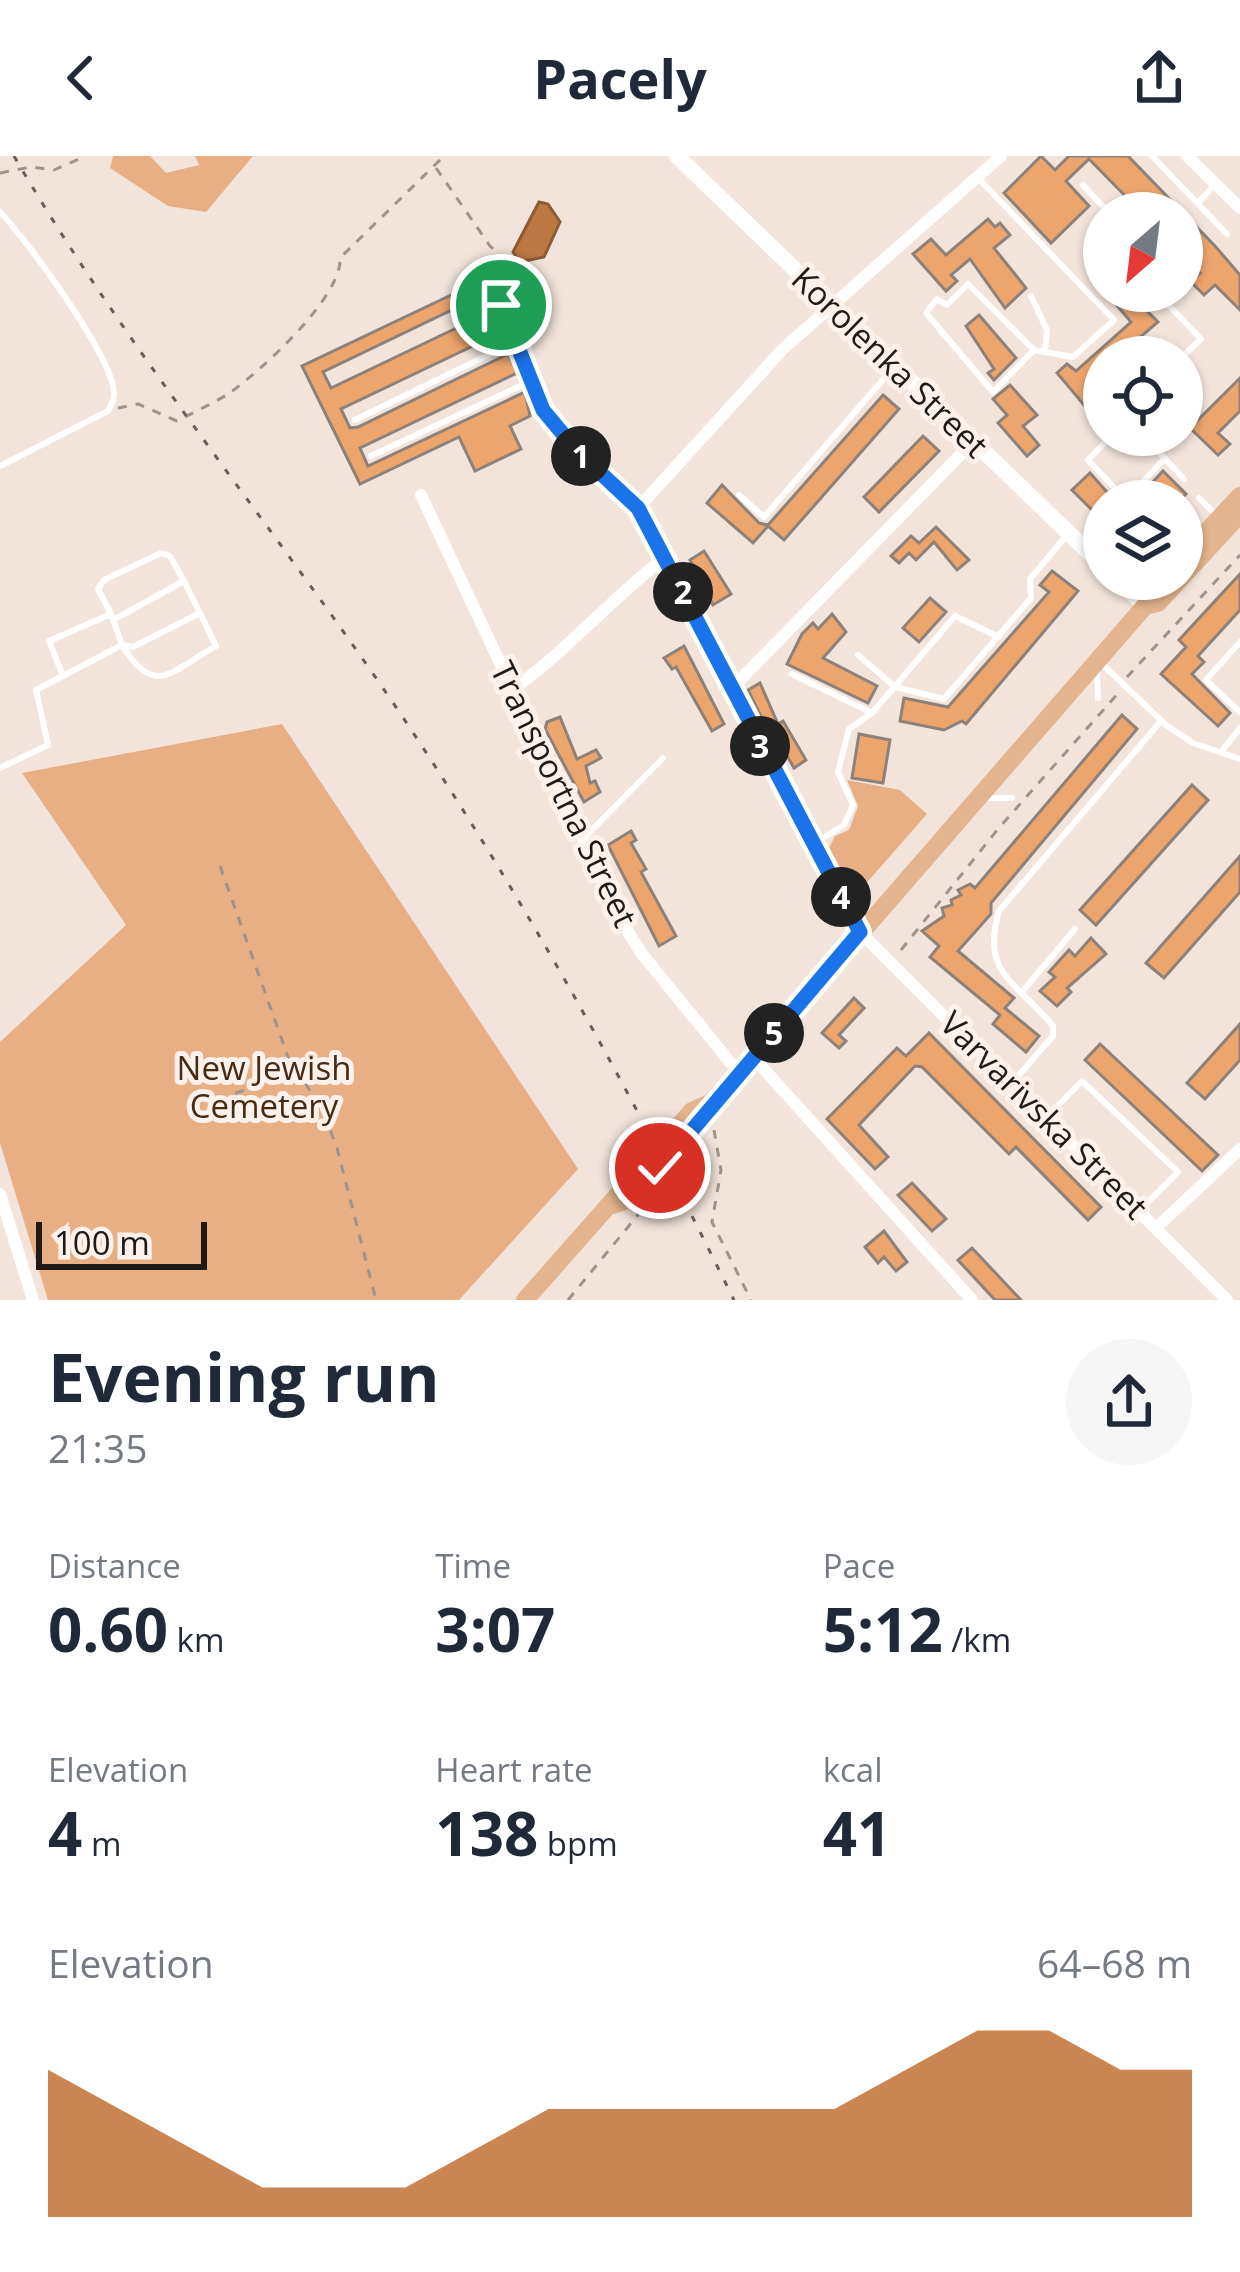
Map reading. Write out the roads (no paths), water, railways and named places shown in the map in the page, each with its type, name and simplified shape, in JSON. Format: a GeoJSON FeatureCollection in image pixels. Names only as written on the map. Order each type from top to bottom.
{"type":"FeatureCollection","features":[{"type":"Feature","properties":{"kind":"main road","name":"Korolenka Street"},"geometry":{"type":"LineString","coordinates":[[677,156],[1083,547]]}},
{"type":"Feature","properties":{"kind":"main road"},"geometry":{"type":"LineString","coordinates":[[1203,535],[1240,496]]}},
{"type":"Feature","properties":{"kind":"main road"},"geometry":{"type":"LineString","coordinates":[[1203,554],[1240,514]]}},
{"type":"Feature","properties":{"kind":"main road"},"geometry":{"type":"LineString","coordinates":[[1139,600],[1145,606]]}},
{"type":"Feature","properties":{"kind":"main road"},"geometry":{"type":"LineString","coordinates":[[525,1300],[692,1111],[710,1103],[753,1057],[1149,600]]}},
{"type":"Feature","properties":{"kind":"main road"},"geometry":{"type":"LineString","coordinates":[[1145,606],[1161,600]]}},
{"type":"Feature","properties":{"kind":"street"},"geometry":{"type":"LineString","coordinates":[[638,508],[737,396],[830,305],[1000,156]]}},
{"type":"Feature","properties":{"kind":"street"},"geometry":{"type":"LineString","coordinates":[[1187,156],[1237,199]]}},
{"type":"Feature","properties":{"kind":"street","name":"Varvarivska Street"},"geometry":{"type":"LineString","coordinates":[[501,305],[543,410],[578,452],[638,508],[860,932],[1227,1300]]}},
{"type":"Feature","properties":{"kind":"street"},"geometry":{"type":"LineString","coordinates":[[732,688],[974,442]]}},
{"type":"Feature","properties":{"kind":"street","name":"Transportna Street"},"geometry":{"type":"LineString","coordinates":[[421,495],[642,955],[739,1072]]}},
{"type":"Feature","properties":{"kind":"street"},"geometry":{"type":"LineString","coordinates":[[512,690],[541,669],[618,593],[665,557]]}},
{"type":"Feature","properties":{"kind":"street"},"geometry":{"type":"LineString","coordinates":[[753,1057],[972,1300]]}},
{"type":"Feature","properties":{"kind":"street"},"geometry":{"type":"LineString","coordinates":[[1157,1227],[1240,1149]]}},
{"type":"Feature","properties":{"kind":"street"},"geometry":{"type":"LineString","coordinates":[[0,1194],[33,1300]]}},
{"type":"Feature","properties":{"kind":"lane"},"geometry":{"type":"LineString","coordinates":[[1152,156],[1188,192]]}},
{"type":"Feature","properties":{"kind":"lane"},"geometry":{"type":"LineString","coordinates":[[977,176],[1083,286]]}},
{"type":"Feature","properties":{"kind":"lane"},"geometry":{"type":"LineString","coordinates":[[1203,197],[1215,184]]}},
{"type":"Feature","properties":{"kind":"lane"},"geometry":{"type":"LineString","coordinates":[[1082,185],[1089,192]]}},
{"type":"Feature","properties":{"kind":"lane"},"geometry":{"type":"LineString","coordinates":[[1203,207],[1228,234]]}},
{"type":"Feature","properties":{"kind":"lane"},"geometry":{"type":"LineString","coordinates":[[0,212],[40,257],[110,374],[115,397],[108,411],[0,466]]}},
{"type":"Feature","properties":{"kind":"lane"},"geometry":{"type":"LineString","coordinates":[[1034,350],[993,392],[926,313],[937,299],[947,304],[968,284],[1034,350],[1073,357],[1114,320],[1107,312]]}},
{"type":"Feature","properties":{"kind":"lane"},"geometry":{"type":"LineString","coordinates":[[1031,296],[1047,330],[1045,350]]}},
{"type":"Feature","properties":{"kind":"lane"},"geometry":{"type":"LineString","coordinates":[[1175,312],[1198,336]]}},
{"type":"Feature","properties":{"kind":"lane"},"geometry":{"type":"LineString","coordinates":[[355,420],[515,342]]}},
{"type":"Feature","properties":{"kind":"lane"},"geometry":{"type":"LineString","coordinates":[[739,495],[764,517],[894,366]]}},
{"type":"Feature","properties":{"kind":"lane"},"geometry":{"type":"LineString","coordinates":[[371,456],[531,381]]}},
{"type":"Feature","properties":{"kind":"lane"},"geometry":{"type":"LineString","coordinates":[[1092,456],[1088,460],[1126,500],[1165,458],[1184,479]]}},
{"type":"Feature","properties":{"kind":"lane"},"geometry":{"type":"LineString","coordinates":[[1203,502],[1219,518]]}},
{"type":"Feature","properties":{"kind":"lane"},"geometry":{"type":"LineString","coordinates":[[857,655],[895,687],[944,699],[1031,598],[1030,579],[1069,533]]}},
{"type":"Feature","properties":{"kind":"lane"},"geometry":{"type":"LineString","coordinates":[[161,554],[170,556],[200,613],[216,646],[161,677],[148,677],[137,670],[122,645],[98,589],[104,580],[161,554]]}},
{"type":"Feature","properties":{"kind":"lane"},"geometry":{"type":"LineString","coordinates":[[63,676],[49,641],[112,617],[184,581]]}},
{"type":"Feature","properties":{"kind":"lane"},"geometry":{"type":"LineString","coordinates":[[0,768],[48,745],[36,690],[122,645],[134,646],[200,613]]}},
{"type":"Feature","properties":{"kind":"lane"},"geometry":{"type":"LineString","coordinates":[[812,844],[844,825],[853,805],[838,772],[849,728],[872,713],[955,616],[999,637]]}},
{"type":"Feature","properties":{"kind":"lane"},"geometry":{"type":"LineString","coordinates":[[1240,642],[1206,680],[1240,712]]}},
{"type":"Feature","properties":{"kind":"lane"},"geometry":{"type":"LineString","coordinates":[[1097,659],[1161,721],[1193,743],[1240,759]]}},
{"type":"Feature","properties":{"kind":"lane"},"geometry":{"type":"LineString","coordinates":[[1097,659],[1098,698]]}},
{"type":"Feature","properties":{"kind":"lane"},"geometry":{"type":"LineString","coordinates":[[792,674],[872,713]]}},
{"type":"Feature","properties":{"kind":"lane"},"geometry":{"type":"LineString","coordinates":[[1012,1084],[1053,1036],[1053,1026],[1001,971],[990,945],[999,911],[1161,721]]}},
{"type":"Feature","properties":{"kind":"lane"},"geometry":{"type":"LineString","coordinates":[[1222,752],[1240,728]]}},
{"type":"Feature","properties":{"kind":"lane"},"geometry":{"type":"LineString","coordinates":[[584,838],[663,758]]}},
{"type":"Feature","properties":{"kind":"lane"},"geometry":{"type":"LineString","coordinates":[[977,798],[1012,798]]}},
{"type":"Feature","properties":{"kind":"lane"},"geometry":{"type":"LineString","coordinates":[[1022,992],[1075,929]]}},
{"type":"Feature","properties":{"kind":"lane"},"geometry":{"type":"LineString","coordinates":[[1046,1118],[1082,1081],[1178,1172],[1140,1210]]}},
{"type":"Feature","properties":{"kind":"railway"},"geometry":{"type":"LineString","coordinates":[[14,156],[105,300],[354,646],[493,858],[578,1003],[734,1300]]}},
{"type":"Feature","properties":{"kind":"park label","name":"New Jewish Cemetery"},"geometry":{"type":"Point","coordinates":[264,1087]}}]}
